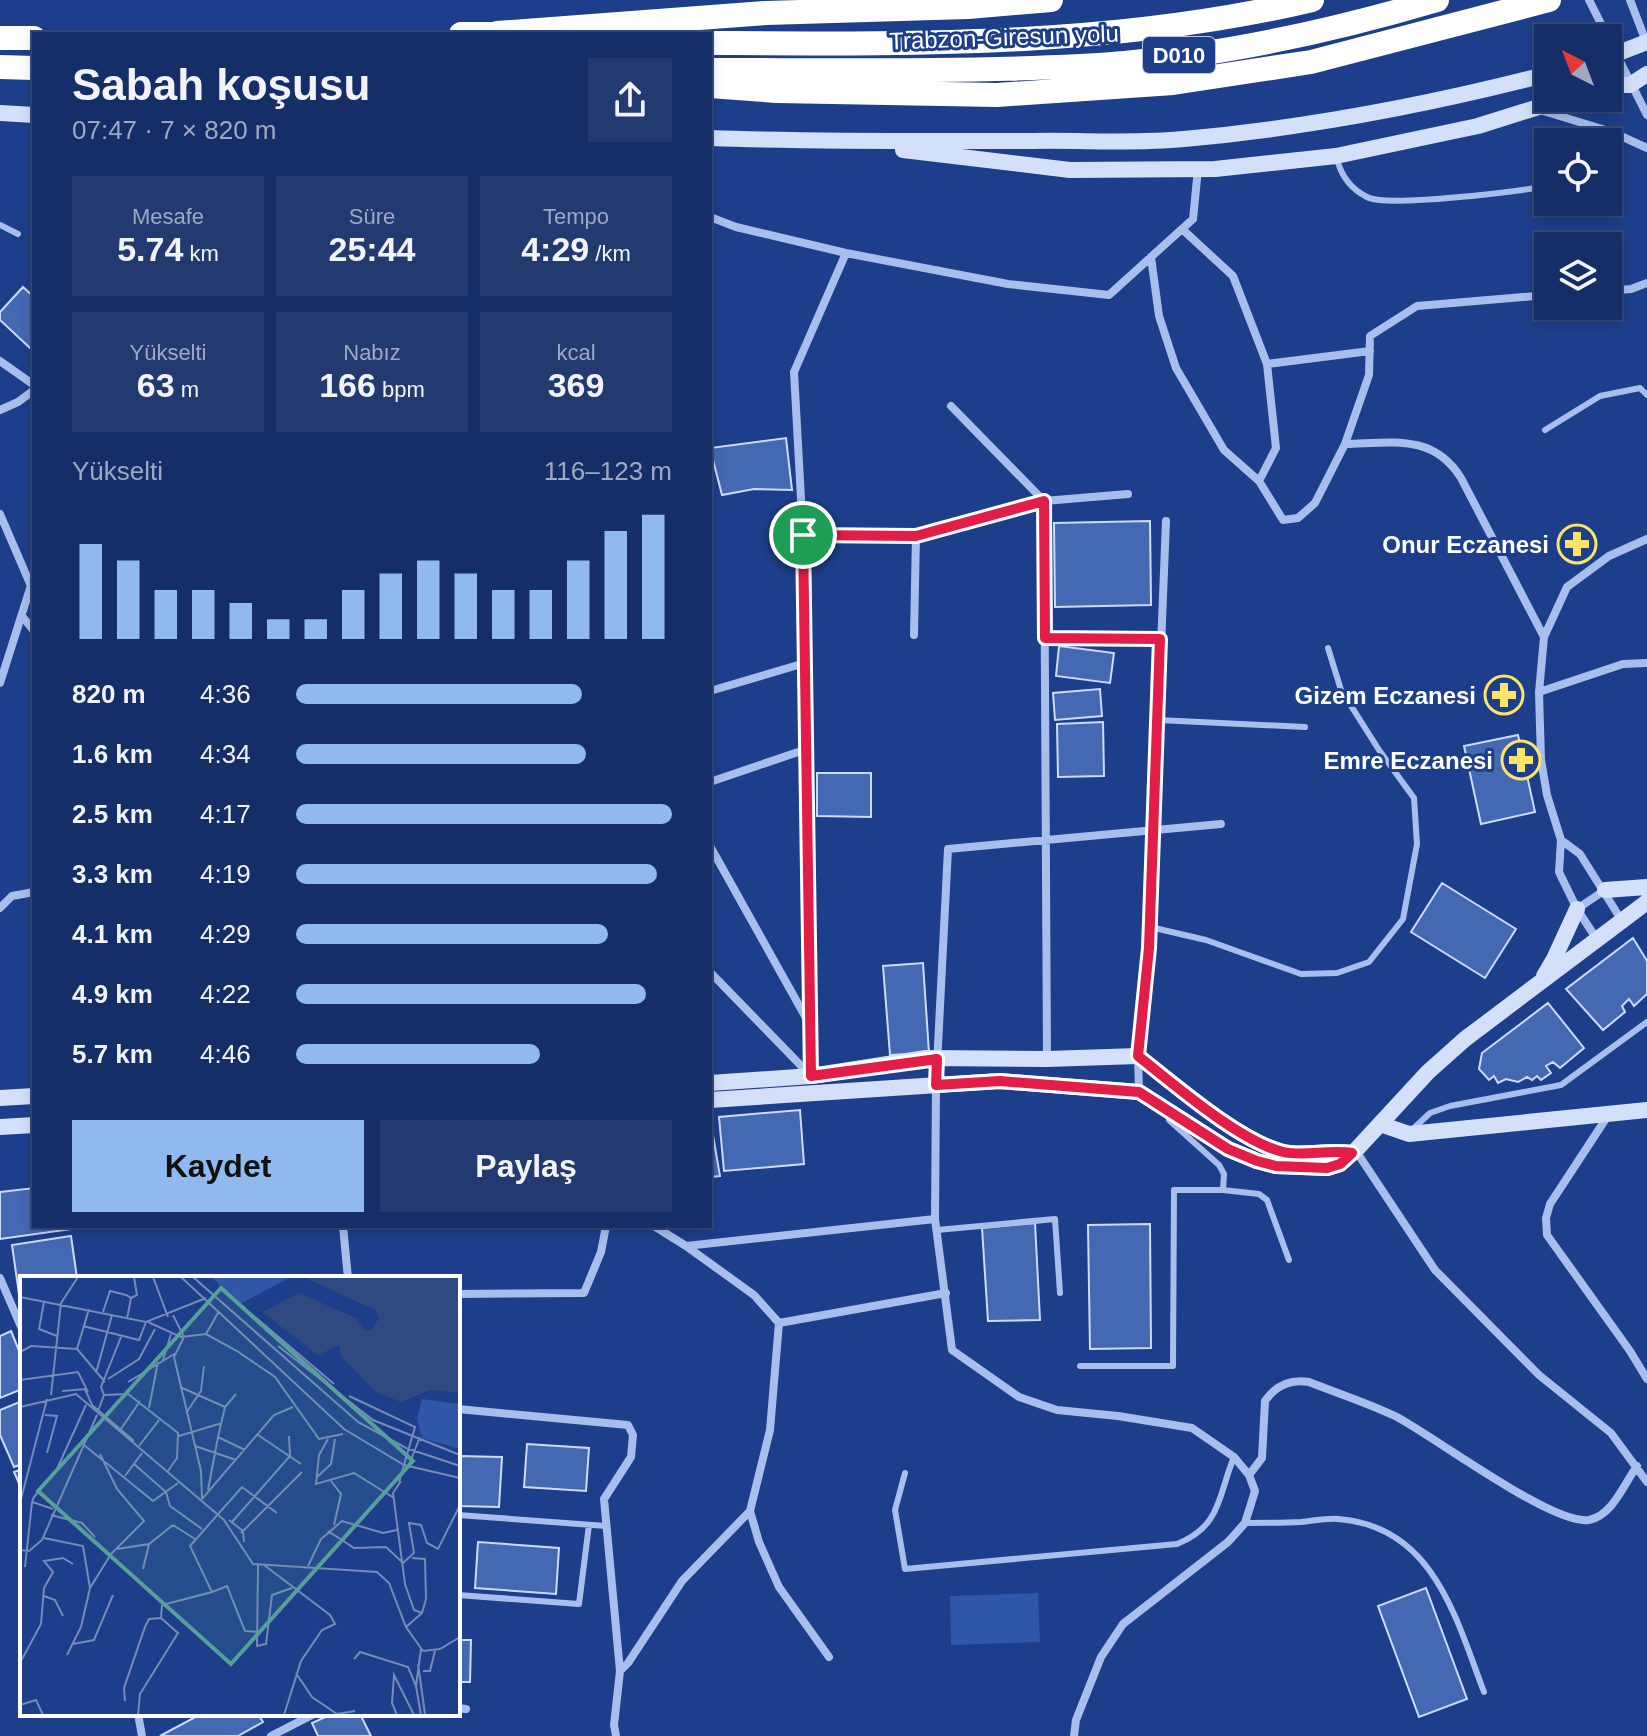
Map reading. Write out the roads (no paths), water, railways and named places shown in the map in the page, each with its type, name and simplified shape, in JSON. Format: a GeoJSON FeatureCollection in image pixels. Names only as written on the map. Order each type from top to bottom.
{"type":"FeatureCollection","features":[{"type":"Feature","properties":{"kind":"highway"},"geometry":{"type":"LineString","coordinates":[[510,32],[766,13],[968,7],[1051,0]]}},
{"type":"Feature","properties":{"kind":"highway","name":"Trabzon-Giresun yolu"},"geometry":{"type":"LineString","coordinates":[[712,43],[912,44],[1075,35],[1177,24],[1312,0]]}},
{"type":"Feature","properties":{"kind":"highway","name":"Trabzon-Giresun yolu"},"geometry":{"type":"LineString","coordinates":[[712,70],[1083,66],[1217,51],[1293,37],[1437,0]]}},
{"type":"Feature","properties":{"kind":"highway"},"geometry":{"type":"LineString","coordinates":[[712,86],[777,91],[997,95],[1173,83],[1311,62],[1549,0]]}},
{"type":"Feature","properties":{"kind":"highway"},"geometry":{"type":"LineString","coordinates":[[0,38],[32,38]]}},
{"type":"Feature","properties":{"kind":"highway"},"geometry":{"type":"LineString","coordinates":[[0,67],[32,68]]}},
{"type":"Feature","properties":{"kind":"street"},"geometry":{"type":"LineString","coordinates":[[1589,0],[1599,24]]}},
{"type":"Feature","properties":{"kind":"street"},"geometry":{"type":"LineString","coordinates":[[1622,52],[1647,43],[1630,0]]}},
{"type":"Feature","properties":{"kind":"street"},"geometry":{"type":"LineString","coordinates":[[1622,72],[1647,115]]}},
{"type":"Feature","properties":{"kind":"street"},"geometry":{"type":"LineString","coordinates":[[1622,85],[1630,85],[1647,74]]}},
{"type":"Feature","properties":{"kind":"street"},"geometry":{"type":"LineString","coordinates":[[712,138],[830,142],[1180,140],[1390,111],[1534,78]]}},
{"type":"Feature","properties":{"kind":"street"},"geometry":{"type":"LineString","coordinates":[[830,142],[1070,170],[1198,169],[1336,156],[1478,126],[1534,109]]}},
{"type":"Feature","properties":{"kind":"street"},"geometry":{"type":"LineString","coordinates":[[1549,112],[1612,132],[1647,148]]}},
{"type":"Feature","properties":{"kind":"street"},"geometry":{"type":"LineString","coordinates":[[0,113],[32,115]]}},
{"type":"Feature","properties":{"kind":"street"},"geometry":{"type":"LineString","coordinates":[[712,218],[736,227],[846,253],[1008,284],[1109,295],[1193,219],[1198,169]]}},
{"type":"Feature","properties":{"kind":"street"},"geometry":{"type":"LineString","coordinates":[[1182,229],[1233,276],[1267,364],[1276,448],[1259,481]]}},
{"type":"Feature","properties":{"kind":"street"},"geometry":{"type":"LineString","coordinates":[[811,1076],[803,535],[794,372],[846,253]]}},
{"type":"Feature","properties":{"kind":"street"},"geometry":{"type":"LineString","coordinates":[[1151,257],[1159,316],[1176,368],[1224,450],[1259,481],[1283,520],[1298,518],[1315,503],[1345,444],[1369,375],[1370,336],[1417,306],[1534,296]]}},
{"type":"Feature","properties":{"kind":"street"},"geometry":{"type":"LineString","coordinates":[[1622,290],[1647,283]]}},
{"type":"Feature","properties":{"kind":"street"},"geometry":{"type":"LineString","coordinates":[[1267,364],[1370,351]]}},
{"type":"Feature","properties":{"kind":"street"},"geometry":{"type":"LineString","coordinates":[[0,361],[32,386]]}},
{"type":"Feature","properties":{"kind":"street"},"geometry":{"type":"LineString","coordinates":[[0,410],[18,402],[32,390]]}},
{"type":"Feature","properties":{"kind":"street"},"geometry":{"type":"LineString","coordinates":[[951,406],[1044,501],[1047,1059]]}},
{"type":"Feature","properties":{"kind":"street"},"geometry":{"type":"LineString","coordinates":[[1345,444],[1414,444],[1446,459],[1461,478],[1544,637]]}},
{"type":"Feature","properties":{"kind":"street"},"geometry":{"type":"LineString","coordinates":[[803,535],[916,536],[1044,501],[1128,494]]}},
{"type":"Feature","properties":{"kind":"street"},"geometry":{"type":"LineString","coordinates":[[0,514],[31,586]]}},
{"type":"Feature","properties":{"kind":"street"},"geometry":{"type":"LineString","coordinates":[[1139,1092],[1138,1056],[1150,927],[1166,521]]}},
{"type":"Feature","properties":{"kind":"street"},"geometry":{"type":"LineString","coordinates":[[914,635],[916,536]]}},
{"type":"Feature","properties":{"kind":"street"},"geometry":{"type":"LineString","coordinates":[[1598,941],[1577,909],[1559,872],[1561,840],[1547,795],[1541,760],[1539,692],[1544,637],[1567,587],[1609,556],[1647,539]]}},
{"type":"Feature","properties":{"kind":"street"},"geometry":{"type":"LineString","coordinates":[[0,683],[32,583]]}},
{"type":"Feature","properties":{"kind":"street"},"geometry":{"type":"LineString","coordinates":[[22,616],[32,628]]}},
{"type":"Feature","properties":{"kind":"street"},"geometry":{"type":"LineString","coordinates":[[1045,638],[1160,639]]}},
{"type":"Feature","properties":{"kind":"street"},"geometry":{"type":"LineString","coordinates":[[712,690],[805,663]]}},
{"type":"Feature","properties":{"kind":"street"},"geometry":{"type":"LineString","coordinates":[[1539,692],[1623,664],[1647,663]]}},
{"type":"Feature","properties":{"kind":"street"},"geometry":{"type":"LineString","coordinates":[[712,781],[807,749]]}},
{"type":"Feature","properties":{"kind":"street"},"geometry":{"type":"LineString","coordinates":[[1074,1736],[1076,1720],[1101,1657],[1123,1624],[1228,1542],[1245,1523],[1255,1491],[1249,1475],[1234,1457],[1192,1428],[1057,1410],[1019,1397],[952,1350],[935,1219],[936,1085],[948,849],[1221,824]]}},
{"type":"Feature","properties":{"kind":"street"},"geometry":{"type":"LineString","coordinates":[[1561,840],[1580,854],[1622,922]]}},
{"type":"Feature","properties":{"kind":"street"},"geometry":{"type":"LineString","coordinates":[[712,850],[811,1026]]}},
{"type":"Feature","properties":{"kind":"street"},"geometry":{"type":"LineString","coordinates":[[1540,982],[1577,909],[1605,890],[1647,887]]}},
{"type":"Feature","properties":{"kind":"street"},"geometry":{"type":"LineString","coordinates":[[0,908],[12,896],[32,892]]}},
{"type":"Feature","properties":{"kind":"street"},"geometry":{"type":"LineString","coordinates":[[712,1100],[1000,1081],[1139,1092],[1228,1149],[1257,1161],[1276,1166],[1327,1168],[1340,1164],[1353,1152],[1428,1072],[1465,1039],[1647,902]]}},
{"type":"Feature","properties":{"kind":"street"},"geometry":{"type":"LineString","coordinates":[[712,974],[811,1076]]}},
{"type":"Feature","properties":{"kind":"street"},"geometry":{"type":"LineString","coordinates":[[712,1083],[811,1076],[937,1059],[1138,1056],[1197,1102],[1263,1145],[1286,1152],[1353,1152],[1435,1270],[1539,1375],[1611,1433],[1647,1482]]}},
{"type":"Feature","properties":{"kind":"street"},"geometry":{"type":"LineString","coordinates":[[0,1098],[32,1096]]}},
{"type":"Feature","properties":{"kind":"street"},"geometry":{"type":"LineString","coordinates":[[1380,1124],[1409,1134],[1647,1110]]}},
{"type":"Feature","properties":{"kind":"street"},"geometry":{"type":"LineString","coordinates":[[1611,1113],[1550,1204],[1546,1218],[1547,1235],[1647,1379]]}},
{"type":"Feature","properties":{"kind":"street"},"geometry":{"type":"LineString","coordinates":[[0,1127],[32,1125]]}},
{"type":"Feature","properties":{"kind":"street"},"geometry":{"type":"LineString","coordinates":[[686,1246],[935,1219]]}},
{"type":"Feature","properties":{"kind":"street"},"geometry":{"type":"LineString","coordinates":[[343,1228],[348,1276]]}},
{"type":"Feature","properties":{"kind":"street"},"geometry":{"type":"LineString","coordinates":[[460,1294],[584,1293],[601,1252],[606,1228]]}},
{"type":"Feature","properties":{"kind":"street"},"geometry":{"type":"LineString","coordinates":[[657,1228],[754,1295],[779,1323],[770,1430],[750,1511],[759,1542],[779,1587],[829,1657]]}},
{"type":"Feature","properties":{"kind":"street"},"geometry":{"type":"LineString","coordinates":[[0,1278],[20,1324]]}},
{"type":"Feature","properties":{"kind":"street"},"geometry":{"type":"LineString","coordinates":[[779,1323],[946,1293]]}},
{"type":"Feature","properties":{"kind":"street"},"geometry":{"type":"LineString","coordinates":[[1249,1475],[1262,1458],[1265,1401],[1281,1385],[1299,1381],[1309,1382],[1394,1416],[1455,1451],[1509,1489],[1576,1519],[1593,1519],[1605,1512],[1637,1466]]}},
{"type":"Feature","properties":{"kind":"street"},"geometry":{"type":"LineString","coordinates":[[460,1409],[628,1425],[633,1435],[631,1457],[604,1499],[620,1671],[614,1725],[616,1736]]}},
{"type":"Feature","properties":{"kind":"street"},"geometry":{"type":"LineString","coordinates":[[620,1671],[682,1581],[750,1511]]}},
{"type":"Feature","properties":{"kind":"street"},"geometry":{"type":"LineString","coordinates":[[138,1716],[142,1736]]}},
{"type":"Feature","properties":{"kind":"street"},"geometry":{"type":"LineString","coordinates":[[271,1736],[310,1716]]}},
{"type":"Feature","properties":{"kind":"lane"},"geometry":{"type":"LineString","coordinates":[[1336,156],[1341,176],[1368,198],[1424,200],[1534,188]]}},
{"type":"Feature","properties":{"kind":"lane"},"geometry":{"type":"LineString","coordinates":[[0,225],[18,234]]}},
{"type":"Feature","properties":{"kind":"lane"},"geometry":{"type":"LineString","coordinates":[[1545,430],[1600,396],[1640,388],[1647,395]]}},
{"type":"Feature","properties":{"kind":"lane"},"geometry":{"type":"LineString","coordinates":[[1150,927],[1206,940],[1301,974],[1337,973],[1369,962],[1403,919],[1417,844],[1414,798],[1341,690],[1328,648]]}},
{"type":"Feature","properties":{"kind":"lane"},"geometry":{"type":"LineString","coordinates":[[1158,720],[1305,727]]}},
{"type":"Feature","properties":{"kind":"lane"},"geometry":{"type":"LineString","coordinates":[[1409,1134],[1430,1113],[1450,1106],[1561,1085],[1647,1022]]}},
{"type":"Feature","properties":{"kind":"lane"},"geometry":{"type":"LineString","coordinates":[[1139,1092],[1143,1100],[1219,1165],[1224,1174],[1223,1190]]}},
{"type":"Feature","properties":{"kind":"lane"},"geometry":{"type":"LineString","coordinates":[[1080,1366],[1173,1366],[1174,1190],[1259,1194],[1267,1200],[1289,1260]]}},
{"type":"Feature","properties":{"kind":"lane"},"geometry":{"type":"LineString","coordinates":[[937,1230],[1055,1219],[1060,1293]]}},
{"type":"Feature","properties":{"kind":"lane"},"geometry":{"type":"LineString","coordinates":[[905,1473],[895,1510],[905,1569],[1177,1544],[1189,1539],[1209,1523],[1234,1457]]}},
{"type":"Feature","properties":{"kind":"lane"},"geometry":{"type":"LineString","coordinates":[[460,1515],[606,1526]]}},
{"type":"Feature","properties":{"kind":"lane"},"geometry":{"type":"LineString","coordinates":[[1245,1523],[1337,1518],[1371,1526],[1401,1542],[1426,1563],[1442,1586],[1484,1692]]}},
{"type":"Feature","properties":{"kind":"lane"},"geometry":{"type":"LineString","coordinates":[[460,1595],[579,1604],[589,1525]]}},
{"type":"Feature","properties":{"kind":"place","name":"Onur Eczanesi"},"geometry":{"type":"Point","coordinates":[1577,544]}},
{"type":"Feature","properties":{"kind":"place","name":"Gizem Eczanesi"},"geometry":{"type":"Point","coordinates":[1504,695]}},
{"type":"Feature","properties":{"kind":"place","name":"Emre Eczanesi"},"geometry":{"type":"Point","coordinates":[1521,760]}}]}
